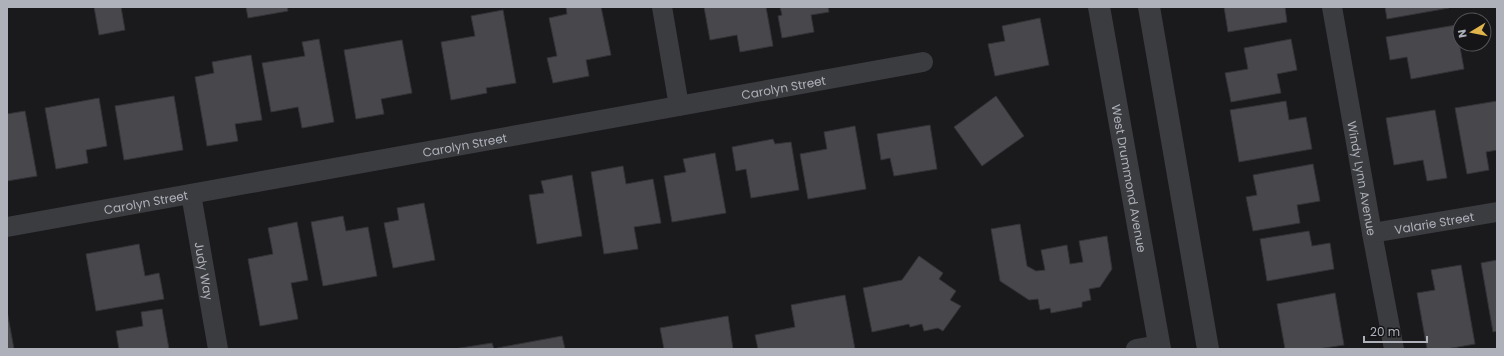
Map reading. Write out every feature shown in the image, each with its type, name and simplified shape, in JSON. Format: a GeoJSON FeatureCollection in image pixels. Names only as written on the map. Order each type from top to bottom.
{"type":"FeatureCollection","features":[{"type":"Feature","properties":{"kind":"street"},"geometry":{"type":"LineString","coordinates":[[662,7],[679,106]]}},
{"type":"Feature","properties":{"kind":"street","name":"West Drummond Avenue"},"geometry":{"type":"LineString","coordinates":[[1098,7],[1160,347]]}},
{"type":"Feature","properties":{"kind":"street"},"geometry":{"type":"LineString","coordinates":[[1149,7],[1208,349]]}},
{"type":"Feature","properties":{"kind":"street","name":"Windy Lynn Avenue"},"geometry":{"type":"LineString","coordinates":[[1332,7],[1394,349]]}},
{"type":"Feature","properties":{"kind":"street","name":"Carolyn Street"},"geometry":{"type":"LineString","coordinates":[[7,227],[923,62]]}},
{"type":"Feature","properties":{"kind":"street","name":"Judy Way"},"geometry":{"type":"LineString","coordinates":[[191,194],[218,349]]}},
{"type":"Feature","properties":{"kind":"street","name":"Valarie Street"},"geometry":{"type":"LineString","coordinates":[[1372,233],[1497,212]]}},
{"type":"Feature","properties":{"kind":"street"},"geometry":{"type":"LineString","coordinates":[[1136,349],[1160,347]]}},
{"type":"Feature","properties":{"kind":"building"},"geometry":{"type":"Polygon","coordinates":[[[94,7],[121,7],[125,30],[99,35],[94,7]]]}},
{"type":"Feature","properties":{"kind":"building"},"geometry":{"type":"Polygon","coordinates":[[[246,7],[287,7],[288,11],[248,18],[246,7]]]}},
{"type":"Feature","properties":{"kind":"building"},"geometry":{"type":"Polygon","coordinates":[[[566,7],[601,7],[611,55],[586,60],[589,76],[553,83],[547,58],[557,56],[549,18],[567,14],[566,7]]]}},
{"type":"Feature","properties":{"kind":"building"},"geometry":{"type":"Polygon","coordinates":[[[704,7],[766,7],[773,46],[740,52],[737,35],[710,40],[704,7]]]}},
{"type":"Feature","properties":{"kind":"building"},"geometry":{"type":"Polygon","coordinates":[[[780,7],[828,7],[829,12],[811,15],[814,32],[782,38],[778,16],[782,15],[780,7]]]}},
{"type":"Feature","properties":{"kind":"building"},"geometry":{"type":"Polygon","coordinates":[[[1224,7],[1285,7],[1287,22],[1228,32],[1224,7]]]}},
{"type":"Feature","properties":{"kind":"building"},"geometry":{"type":"Polygon","coordinates":[[[1385,7],[1449,7],[1449,8],[1387,19],[1385,7]]]}},
{"type":"Feature","properties":{"kind":"building"},"geometry":{"type":"Polygon","coordinates":[[[503,10],[516,83],[486,88],[487,93],[451,100],[441,42],[475,36],[471,16],[503,10]]]}},
{"type":"Feature","properties":{"kind":"building"},"geometry":{"type":"Polygon","coordinates":[[[1040,18],[1049,65],[995,76],[988,44],[1005,41],[1002,26],[1040,18]]]}},
{"type":"Feature","properties":{"kind":"building"},"geometry":{"type":"Polygon","coordinates":[[[1452,26],[1452,52],[1461,52],[1464,69],[1411,79],[1407,57],[1390,60],[1386,37],[1452,26]]]}},
{"type":"Feature","properties":{"kind":"building"},"geometry":{"type":"Polygon","coordinates":[[[319,39],[334,122],[302,128],[298,107],[271,112],[262,63],[305,56],[302,42],[319,39]]]}},
{"type":"Feature","properties":{"kind":"building"},"geometry":{"type":"Polygon","coordinates":[[[1291,39],[1297,70],[1277,74],[1281,93],[1231,102],[1225,73],[1248,69],[1244,48],[1291,39]]]}},
{"type":"Feature","properties":{"kind":"building"},"geometry":{"type":"Polygon","coordinates":[[[402,40],[412,93],[381,99],[384,114],[356,119],[344,50],[402,40]]]}},
{"type":"Feature","properties":{"kind":"building"},"geometry":{"type":"Polygon","coordinates":[[[251,55],[262,120],[235,124],[238,141],[207,146],[195,77],[214,73],[212,62],[251,55]]]}},
{"type":"Feature","properties":{"kind":"building"},"geometry":{"type":"Polygon","coordinates":[[[174,96],[183,150],[124,160],[115,106],[174,96]]]}},
{"type":"Feature","properties":{"kind":"building"},"geometry":{"type":"Polygon","coordinates":[[[996,96],[1024,136],[982,166],[954,127],[996,96]]]}},
{"type":"Feature","properties":{"kind":"building"},"geometry":{"type":"Polygon","coordinates":[[[99,98],[107,146],[86,150],[88,163],[56,169],[45,108],[99,98]]]}},
{"type":"Feature","properties":{"kind":"building"},"geometry":{"type":"Polygon","coordinates":[[[1286,101],[1289,120],[1306,117],[1312,149],[1239,162],[1230,110],[1286,101]]]}},
{"type":"Feature","properties":{"kind":"building"},"geometry":{"type":"Polygon","coordinates":[[[1497,101],[1497,150],[1486,152],[1489,170],[1467,174],[1455,108],[1497,101]]]}},
{"type":"Feature","properties":{"kind":"building"},"geometry":{"type":"Polygon","coordinates":[[[1435,110],[1447,178],[1427,181],[1423,160],[1394,165],[1386,118],[1435,110]]]}},
{"type":"Feature","properties":{"kind":"building"},"geometry":{"type":"Polygon","coordinates":[[[25,111],[37,176],[7,181],[7,114],[25,111]]]}},
{"type":"Feature","properties":{"kind":"building"},"geometry":{"type":"Polygon","coordinates":[[[930,125],[937,169],[894,176],[890,158],[881,160],[877,134],[930,125]]]}},
{"type":"Feature","properties":{"kind":"building"},"geometry":{"type":"Polygon","coordinates":[[[855,126],[866,189],[808,199],[800,154],[827,149],[824,132],[855,126]]]}},
{"type":"Feature","properties":{"kind":"building"},"geometry":{"type":"Polygon","coordinates":[[[773,139],[775,144],[791,142],[799,190],[751,198],[746,169],[736,171],[732,147],[773,139]]]}},
{"type":"Feature","properties":{"kind":"building"},"geometry":{"type":"Polygon","coordinates":[[[715,153],[726,213],[672,222],[664,176],[686,172],[683,159],[715,153]]]}},
{"type":"Feature","properties":{"kind":"building"},"geometry":{"type":"Polygon","coordinates":[[[1313,164],[1320,201],[1297,205],[1300,223],[1253,231],[1246,197],[1257,195],[1253,175],[1313,164]]]}},
{"type":"Feature","properties":{"kind":"building"},"geometry":{"type":"Polygon","coordinates":[[[623,166],[626,184],[653,179],[661,223],[634,227],[638,249],[604,254],[591,172],[623,166]]]}},
{"type":"Feature","properties":{"kind":"building"},"geometry":{"type":"Polygon","coordinates":[[[572,175],[582,236],[537,244],[529,195],[544,193],[541,181],[572,175]]]}},
{"type":"Feature","properties":{"kind":"building"},"geometry":{"type":"Polygon","coordinates":[[[424,203],[435,260],[393,268],[384,223],[399,220],[397,208],[424,203]]]}},
{"type":"Feature","properties":{"kind":"building"},"geometry":{"type":"Polygon","coordinates":[[[343,216],[346,231],[368,227],[377,276],[323,286],[311,222],[343,216]]]}},
{"type":"Feature","properties":{"kind":"building"},"geometry":{"type":"Polygon","coordinates":[[[297,222],[308,280],[291,283],[298,319],[260,326],[248,259],[273,254],[268,228],[297,222]]]}},
{"type":"Feature","properties":{"kind":"building"},"geometry":{"type":"Polygon","coordinates":[[[1020,224],[1027,266],[1036,271],[1045,270],[1041,250],[1067,245],[1070,264],[1083,262],[1079,241],[1107,236],[1112,269],[1100,287],[1089,289],[1091,300],[1082,302],[1082,307],[1051,313],[1050,308],[1040,310],[1038,299],[1029,300],[1000,281],[991,229],[1020,224]]]}},
{"type":"Feature","properties":{"kind":"building"},"geometry":{"type":"Polygon","coordinates":[[[1309,231],[1312,246],[1330,243],[1334,269],[1267,281],[1260,239],[1309,231]]]}},
{"type":"Feature","properties":{"kind":"building"},"geometry":{"type":"Polygon","coordinates":[[[139,244],[145,276],[159,273],[164,299],[96,311],[86,254],[139,244]]]}},
{"type":"Feature","properties":{"kind":"building"},"geometry":{"type":"Polygon","coordinates":[[[919,256],[943,273],[939,279],[956,291],[950,300],[961,306],[943,331],[938,328],[924,331],[922,324],[910,327],[909,324],[872,332],[863,288],[902,280],[919,256]]]}},
{"type":"Feature","properties":{"kind":"building"},"geometry":{"type":"Polygon","coordinates":[[[1497,260],[1497,331],[1493,332],[1481,263],[1497,260]]]}},
{"type":"Feature","properties":{"kind":"building"},"geometry":{"type":"Polygon","coordinates":[[[1461,265],[1475,344],[1447,349],[1427,349],[1417,293],[1435,290],[1431,270],[1461,265]]]}},
{"type":"Feature","properties":{"kind":"building"},"geometry":{"type":"Polygon","coordinates":[[[1335,293],[1344,345],[1318,349],[1285,349],[1277,304],[1335,293]]]}},
{"type":"Feature","properties":{"kind":"building"},"geometry":{"type":"Polygon","coordinates":[[[845,295],[855,349],[758,349],[755,335],[795,327],[791,305],[845,295]]]}},
{"type":"Feature","properties":{"kind":"building"},"geometry":{"type":"Polygon","coordinates":[[[162,309],[169,349],[119,349],[116,331],[143,326],[141,312],[162,309]]]}},
{"type":"Feature","properties":{"kind":"building"},"geometry":{"type":"Polygon","coordinates":[[[7,311],[14,349],[7,349],[7,311]]]}},
{"type":"Feature","properties":{"kind":"building"},"geometry":{"type":"Polygon","coordinates":[[[728,316],[733,349],[664,349],[660,328],[728,316]]]}},
{"type":"Feature","properties":{"kind":"building"},"geometry":{"type":"Polygon","coordinates":[[[562,336],[565,349],[497,348],[562,336]]]}},
{"type":"Feature","properties":{"kind":"building"},"geometry":{"type":"Polygon","coordinates":[[[492,343],[494,349],[454,349],[492,343]]]}}]}
